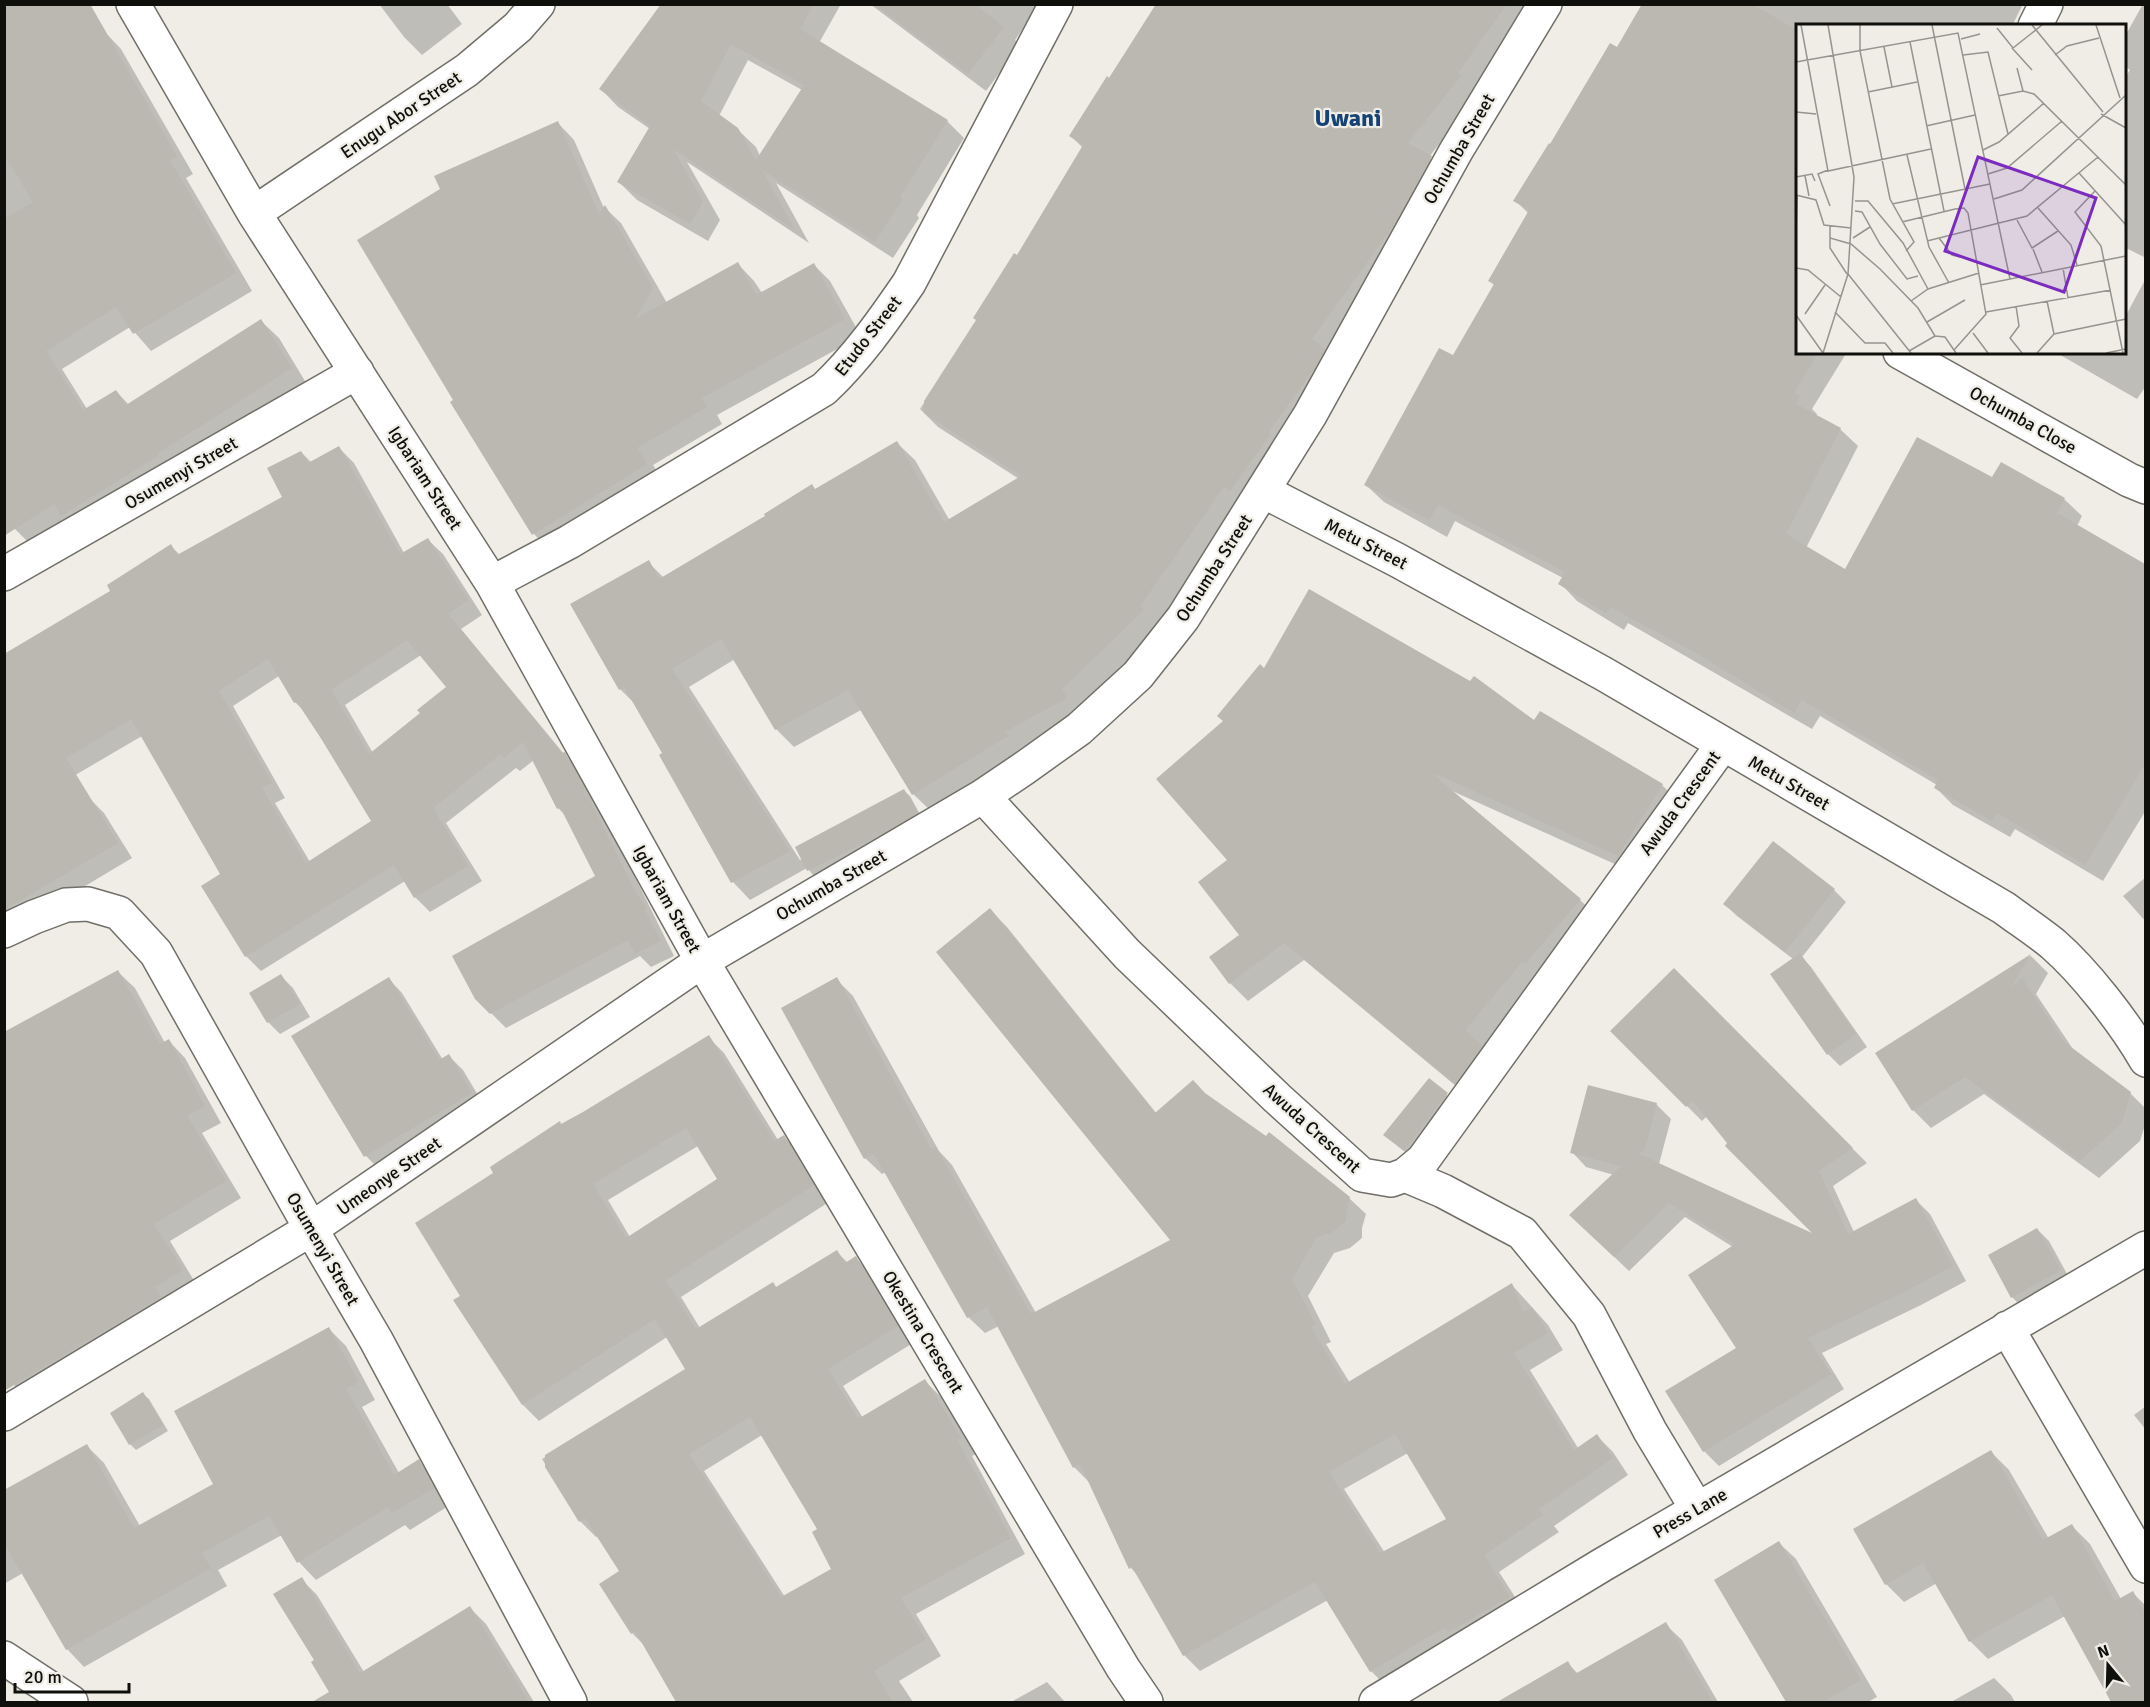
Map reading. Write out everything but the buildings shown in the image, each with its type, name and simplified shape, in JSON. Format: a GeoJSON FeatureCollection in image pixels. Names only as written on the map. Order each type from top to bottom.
{"type":"FeatureCollection","features":[{"type":"Feature","properties":{"kind":"street","name":"Igbariam Street"},"geometry":{"type":"LineString","coordinates":[[133,4],[254,213],[492,583],[702,961]]}},
{"type":"Feature","properties":{"kind":"street","name":"Enugu Abor Street"},"geometry":{"type":"LineString","coordinates":[[254,213],[467,70],[518,27],[538,4]]}},
{"type":"Feature","properties":{"kind":"street","name":"Etudo Street"},"geometry":{"type":"LineString","coordinates":[[492,583],[569,542],[824,389],[845,370],[909,283],[1056,4]]}},
{"type":"Feature","properties":{"kind":"street","name":"Ochumba Street"},"geometry":{"type":"LineString","coordinates":[[702,961],[1023,770],[1079,729],[1138,675],[1183,618],[1310,415],[1456,151],[1545,4]]}},
{"type":"Feature","properties":{"kind":"street"},"geometry":{"type":"LineString","coordinates":[[2036,24],[2046,4]]}},
{"type":"Feature","properties":{"kind":"street","name":"Ochumba Close"},"geometry":{"type":"LineString","coordinates":[[1904,354],[2145,488]]}},
{"type":"Feature","properties":{"kind":"street","name":"Osumenyi Street"},"geometry":{"type":"LineString","coordinates":[[4,574],[357,372]]}},
{"type":"Feature","properties":{"kind":"street","name":"Metu Street"},"geometry":{"type":"LineString","coordinates":[[1263,491],[1428,577],[1604,674],[2004,908],[2052,944],[2080,969],[2137,1045],[2145,1060]]}},
{"type":"Feature","properties":{"kind":"street","name":"Awuda Crescent"},"geometry":{"type":"LineString","coordinates":[[983,795],[1127,954],[1277,1098],[1362,1175],[1391,1180],[1405,1174],[1423,1160],[1723,744]]}},
{"type":"Feature","properties":{"kind":"street","name":"Osumenyi Street"},"geometry":{"type":"LineString","coordinates":[[4,931],[34,916],[66,906],[88,904],[119,913],[156,953],[376,1340],[570,1702]]}},
{"type":"Feature","properties":{"kind":"street","name":"Umeonye Street"},"geometry":{"type":"LineString","coordinates":[[4,1414],[311,1229],[702,961]]}},
{"type":"Feature","properties":{"kind":"street","name":"Okestina Crescent"},"geometry":{"type":"LineString","coordinates":[[702,961],[1123,1668],[1146,1702]]}},
{"type":"Feature","properties":{"kind":"street"},"geometry":{"type":"LineString","coordinates":[[1405,1174],[1443,1191],[1522,1233],[1589,1316],[1650,1431],[1697,1509]]}},
{"type":"Feature","properties":{"kind":"street","name":"Press Lane"},"geometry":{"type":"LineString","coordinates":[[1376,1702],[1697,1509],[2145,1248]]}},
{"type":"Feature","properties":{"kind":"street"},"geometry":{"type":"LineString","coordinates":[[2007,1328],[2145,1566]]}},
{"type":"Feature","properties":{"kind":"street"},"geometry":{"type":"LineString","coordinates":[[4,1658],[71,1702]]}},
{"type":"Feature","properties":{"kind":"district","name":"Uwani"},"geometry":{"type":"Point","coordinates":[1348,118]}}]}
